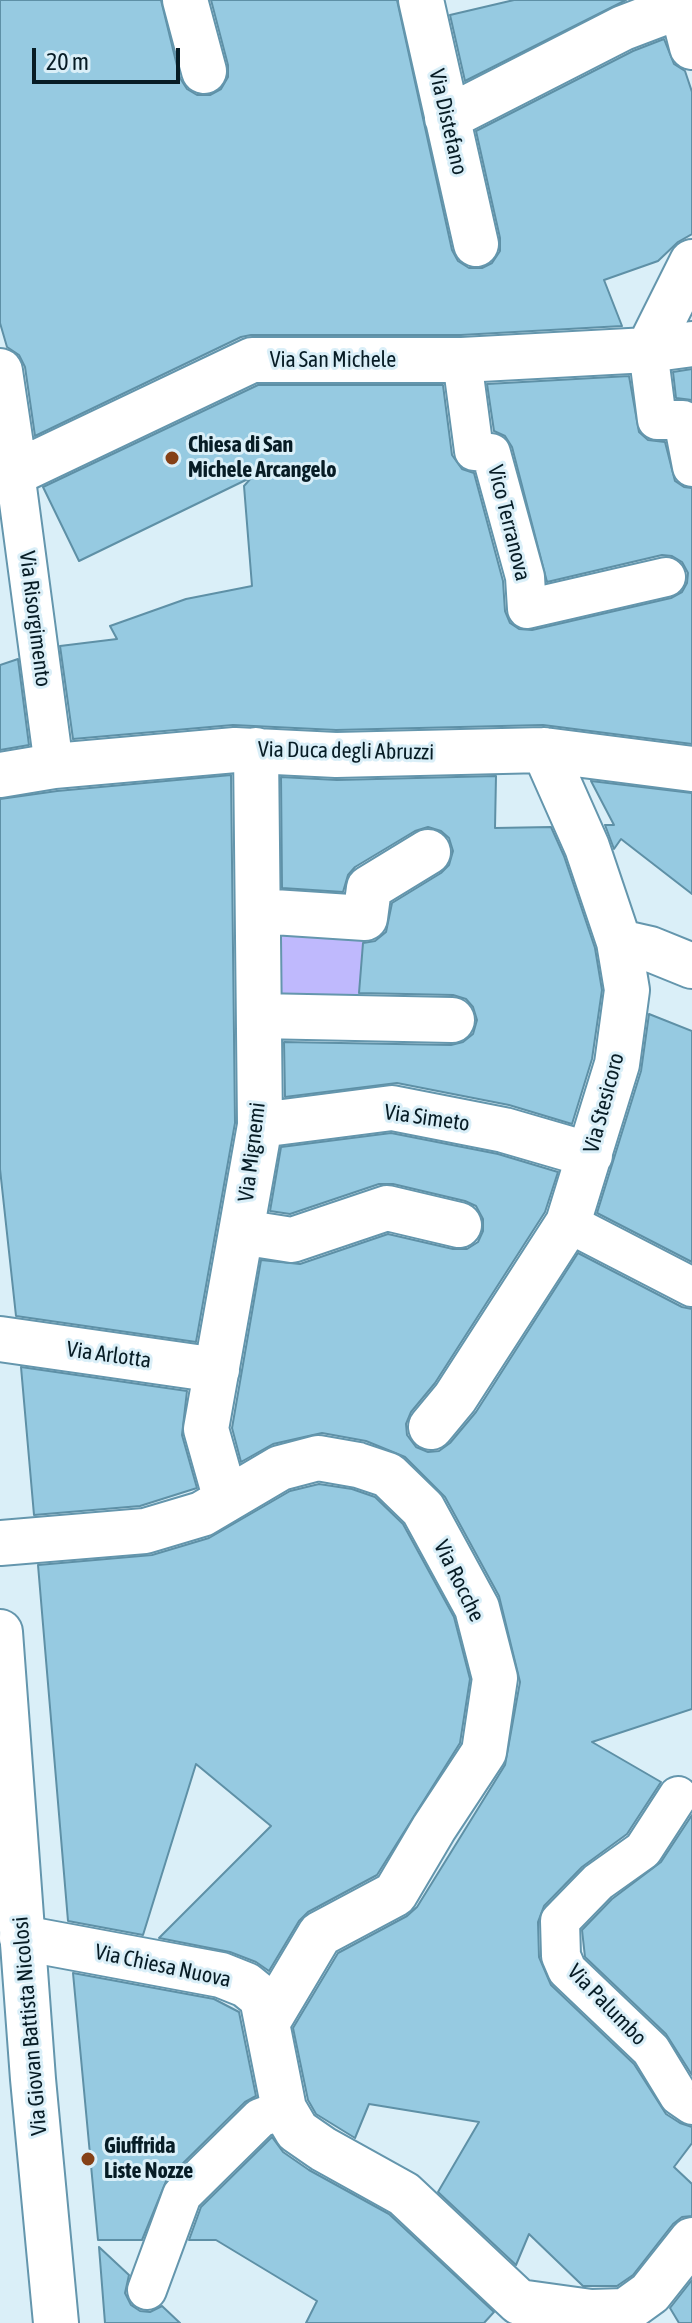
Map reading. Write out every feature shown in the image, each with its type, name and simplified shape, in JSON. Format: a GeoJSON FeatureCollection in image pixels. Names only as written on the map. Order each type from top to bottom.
{"type":"FeatureCollection","features":[{"type":"Feature","properties":{"kind":"street"},"geometry":{"type":"LineString","coordinates":[[185,0],[204,71]]}},
{"type":"Feature","properties":{"kind":"street","name":"Via Distefano"},"geometry":{"type":"LineString","coordinates":[[421,0],[476,244]]}},
{"type":"Feature","properties":{"kind":"street"},"geometry":{"type":"LineString","coordinates":[[447,118],[623,28],[684,18]]}},
{"type":"Feature","properties":{"kind":"street"},"geometry":{"type":"LineString","coordinates":[[692,262],[648,350],[657,420],[683,420],[692,467]]}},
{"type":"Feature","properties":{"kind":"street","name":"Via San Michele"},"geometry":{"type":"LineString","coordinates":[[8,476],[252,360],[462,360],[648,350],[692,344]]}},
{"type":"Feature","properties":{"kind":"street","name":"Vico Terranova"},"geometry":{"type":"LineString","coordinates":[[462,360],[474,451],[491,453],[525,577],[527,609],[666,577]]}},
{"type":"Feature","properties":{"kind":"street"},"geometry":{"type":"LineString","coordinates":[[0,371],[8,476]]}},
{"type":"Feature","properties":{"kind":"street","name":"Via Risorgimento"},"geometry":{"type":"LineString","coordinates":[[8,476],[54,766]]}},
{"type":"Feature","properties":{"kind":"street","name":"Via Duca degli Abruzzi"},"geometry":{"type":"LineString","coordinates":[[0,775],[54,766],[235,750],[336,755],[544,750],[692,769]]}},
{"type":"Feature","properties":{"kind":"street","name":"Via Mignemi"},"geometry":{"type":"LineString","coordinates":[[226,1500],[206,1429],[260,1125],[256,750]]}},
{"type":"Feature","properties":{"kind":"street","name":"Via Stesicoro"},"geometry":{"type":"LineString","coordinates":[[431,1427],[455,1398],[568,1223],[617,1064],[627,990],[619,942],[587,847],[544,750]]}},
{"type":"Feature","properties":{"kind":"street"},"geometry":{"type":"LineString","coordinates":[[258,911],[365,918],[369,888],[428,852]]}},
{"type":"Feature","properties":{"kind":"street"},"geometry":{"type":"LineString","coordinates":[[619,942],[650,949],[692,966]]}},
{"type":"Feature","properties":{"kind":"street"},"geometry":{"type":"LineString","coordinates":[[259,1016],[452,1020]]}},
{"type":"Feature","properties":{"kind":"street","name":"Via Simeto"},"geometry":{"type":"LineString","coordinates":[[260,1125],[392,1108],[504,1130],[590,1155]]}},
{"type":"Feature","properties":{"kind":"street"},"geometry":{"type":"LineString","coordinates":[[241,1232],[292,1240],[387,1208],[459,1225]]}},
{"type":"Feature","properties":{"kind":"street"},"geometry":{"type":"LineString","coordinates":[[568,1223],[692,1287]]}},
{"type":"Feature","properties":{"kind":"street","name":"Via Arlotta"},"geometry":{"type":"LineString","coordinates":[[0,1339],[217,1370]]}},
{"type":"Feature","properties":{"kind":"street","name":"Via Rocche"},"geometry":{"type":"LineString","coordinates":[[0,1543],[145,1531],[202,1514],[280,1468],[318,1458],[358,1465],[388,1475],[423,1509],[477,1608],[495,1678],[484,1752],[395,1894],[320,1934],[267,2023]]}},
{"type":"Feature","properties":{"kind":"street","name":"Via Giovan Battista Nicolosi"},"geometry":{"type":"LineString","coordinates":[[0,1632],[14,1917],[56,2323]]}},
{"type":"Feature","properties":{"kind":"street","name":"Via Palumbo"},"geometry":{"type":"LineString","coordinates":[[678,1796],[643,1850],[598,1882],[560,1921],[561,1956],[567,1970],[651,2050],[679,2096],[692,2105]]}},
{"type":"Feature","properties":{"kind":"street","name":"Via Chiesa Nuova"},"geometry":{"type":"LineString","coordinates":[[14,1917],[221,1975],[246,1985],[262,1998],[284,2109],[297,2131],[404,2194],[510,2312]]}},
{"type":"Feature","properties":{"kind":"street"},"geometry":{"type":"LineString","coordinates":[[147,2290],[182,2195],[260,2118],[284,2109]]}},
{"type":"Feature","properties":{"kind":"street"},"geometry":{"type":"LineString","coordinates":[[510,2312],[591,2312],[641,2317],[650,2293],[692,2240]]}},
{"type":"Feature","properties":{"kind":"shaded area"},"geometry":{"type":"Polygon","coordinates":[[[273,924],[363,937],[358,1003],[273,1002],[273,924]]]}},
{"type":"Feature","properties":{"kind":"building"},"geometry":{"type":"Polygon","coordinates":[[[0,0],[161,0],[180,78],[187,89],[197,95],[210,95],[221,89],[228,77],[228,65],[211,0],[397,0],[452,250],[458,261],[469,268],[482,268],[492,263],[500,251],[500,238],[476,131],[633,51],[664,39],[674,64],[685,71],[692,92],[692,234],[678,242],[658,261],[604,280],[622,326],[461,335],[251,335],[241,337],[35,436],[25,367],[19,355],[7,347],[0,323],[0,0]]]}},
{"type":"Feature","properties":{"kind":"building"},"geometry":{"type":"Polygon","coordinates":[[[514,0],[626,0],[465,81],[450,15],[514,0]]]}},
{"type":"Feature","properties":{"kind":"building"},"geometry":{"type":"Polygon","coordinates":[[[692,369],[692,400],[676,398],[673,372],[692,369]]]}},
{"type":"Feature","properties":{"kind":"building"},"geometry":{"type":"Polygon","coordinates":[[[629,376],[639,432],[648,440],[665,442],[675,481],[692,488],[692,744],[543,725],[336,730],[233,725],[73,739],[60,646],[117,639],[110,626],[186,599],[252,586],[244,486],[252,477],[79,561],[43,487],[258,385],[443,385],[452,455],[462,469],[474,473],[503,581],[505,611],[510,623],[519,629],[532,630],[671,598],[682,592],[688,573],[682,562],[662,555],[547,582],[512,447],[505,436],[494,431],[487,384],[629,376]]]}},
{"type":"Feature","properties":{"kind":"building"},"geometry":{"type":"Polygon","coordinates":[[[18,659],[29,745],[0,750],[0,665],[18,659]]]}},
{"type":"Feature","properties":{"kind":"building"},"geometry":{"type":"Polygon","coordinates":[[[231,775],[235,1123],[196,1342],[16,1316],[0,1169],[0,799],[231,775]]]}},
{"type":"Feature","properties":{"kind":"building"},"geometry":{"type":"Polygon","coordinates":[[[496,776],[495,828],[551,827],[595,948],[602,990],[592,1059],[572,1124],[509,1105],[397,1083],[285,1097],[284,1042],[451,1045],[463,1042],[473,1034],[477,1020],[473,1007],[466,999],[453,995],[359,993],[363,943],[375,941],[386,932],[392,903],[449,865],[453,851],[449,838],[441,831],[428,827],[415,831],[355,867],[348,875],[343,892],[282,888],[281,777],[337,780],[496,776]]]}},
{"type":"Feature","properties":{"kind":"building"},"geometry":{"type":"Polygon","coordinates":[[[591,781],[692,793],[692,894],[621,839],[614,849],[605,825],[614,825],[591,781]]]}},
{"type":"Feature","properties":{"kind":"building"},"geometry":{"type":"Polygon","coordinates":[[[649,1014],[692,1031],[692,1262],[597,1213],[641,1071],[649,1014]]]}},
{"type":"Feature","properties":{"kind":"building"},"geometry":{"type":"Polygon","coordinates":[[[391,1133],[498,1154],[558,1172],[545,1212],[435,1383],[411,1412],[406,1424],[407,1435],[416,1447],[428,1452],[439,1451],[450,1443],[476,1412],[578,1253],[682,1307],[692,1309],[692,1709],[592,1742],[661,1782],[627,1834],[582,1867],[544,1906],[538,1922],[539,1957],[551,1985],[634,2064],[666,2114],[692,2127],[692,2143],[674,2167],[692,2184],[692,2216],[682,2217],[673,2224],[633,2275],[617,2286],[583,2286],[529,2234],[516,2265],[438,2192],[479,2122],[369,2104],[355,2138],[316,2114],[308,2100],[293,2028],[338,1953],[407,1916],[417,1907],[505,1765],[520,1682],[499,1596],[445,1497],[405,1457],[366,1441],[322,1433],[273,1444],[241,1462],[232,1428],[261,1260],[300,1264],[388,1234],[453,1249],[467,1249],[478,1242],[483,1231],[483,1219],[476,1206],[393,1184],[379,1184],[290,1214],[270,1211],[281,1147],[391,1133]]]}},
{"type":"Feature","properties":{"kind":"building"},"geometry":{"type":"Polygon","coordinates":[[[21,1367],[187,1391],[182,1435],[197,1488],[140,1506],[34,1515],[21,1367]]]}},
{"type":"Feature","properties":{"kind":"building"},"geometry":{"type":"Polygon","coordinates":[[[319,1484],[352,1489],[375,1497],[403,1524],[454,1617],[470,1679],[460,1743],[377,1875],[308,1912],[299,1921],[269,1971],[230,1952],[159,1938],[271,1826],[196,1764],[143,1935],[68,1921],[38,1565],[152,1555],[209,1538],[290,1491],[319,1484]]]}},
{"type":"Feature","properties":{"kind":"building"},"geometry":{"type":"Polygon","coordinates":[[[692,1815],[692,2075],[666,2034],[585,1957],[582,1930],[612,1899],[661,1862],[692,1815]]]}},
{"type":"Feature","properties":{"kind":"building"},"geometry":{"type":"Polygon","coordinates":[[[73,1973],[214,1999],[239,2012],[256,2096],[245,2102],[167,2179],[142,2240],[98,2240],[73,1973]]]}},
{"type":"Feature","properties":{"kind":"building"},"geometry":{"type":"Polygon","coordinates":[[[272,2137],[283,2152],[309,2170],[389,2214],[494,2312],[484,2323],[306,2323],[317,2301],[216,2240],[189,2240],[201,2207],[272,2137]]]}},
{"type":"Feature","properties":{"kind":"building"},"geometry":{"type":"Polygon","coordinates":[[[99,2247],[129,2275],[125,2293],[131,2305],[140,2311],[150,2312],[162,2306],[180,2323],[105,2323],[99,2247]]]}},
{"type":"Feature","properties":{"kind":"building"},"geometry":{"type":"Polygon","coordinates":[[[692,2280],[692,2323],[679,2323],[670,2308],[692,2280]]]}},
{"type":"Feature","properties":{"kind":"place","name":"Chiesa di San Michele Arcangelo"},"geometry":{"type":"Point","coordinates":[172,458]}},
{"type":"Feature","properties":{"kind":"place","name":"Giuffrida Liste Nozze"},"geometry":{"type":"Point","coordinates":[88,2159]}}]}
